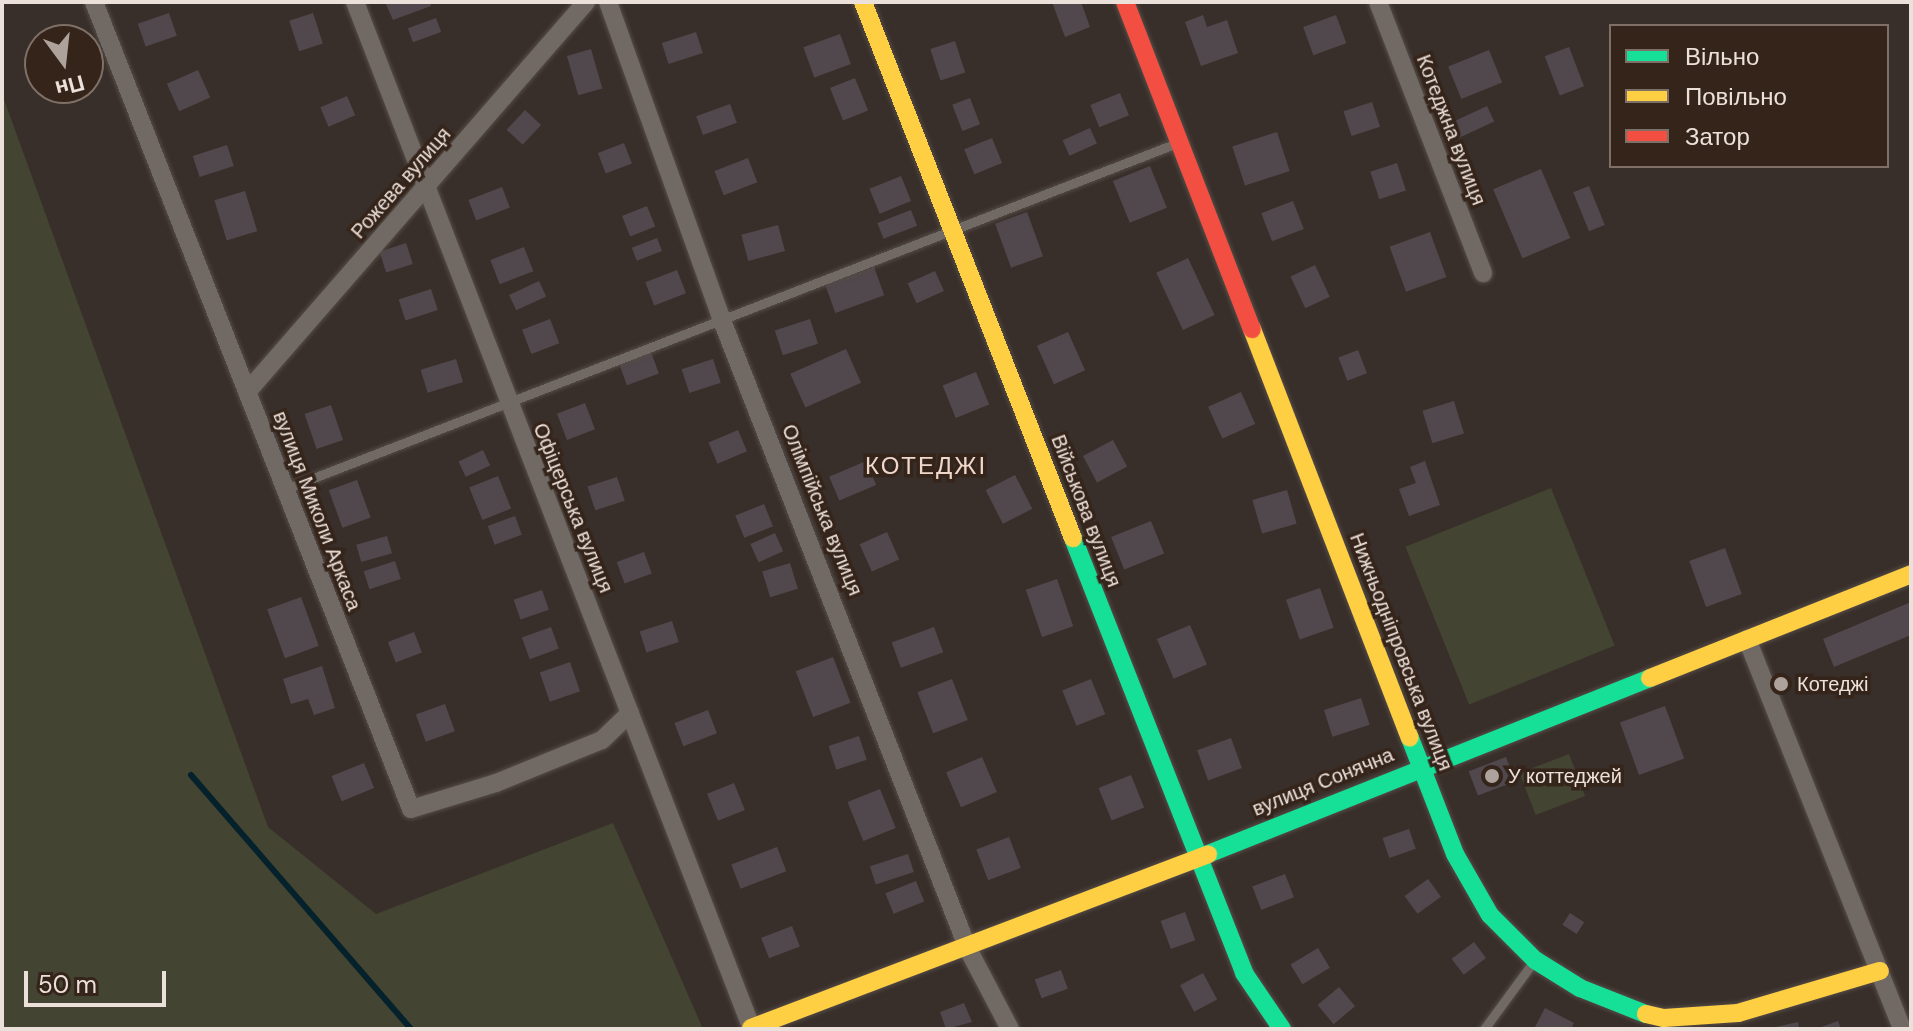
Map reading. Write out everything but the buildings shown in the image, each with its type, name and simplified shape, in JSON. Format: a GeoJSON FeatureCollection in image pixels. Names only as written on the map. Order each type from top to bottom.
{"type":"FeatureCollection","features":[{"type":"Feature","properties":{"kind":"street","name":"вулиця Миколи Аркаса"},"geometry":{"type":"LineString","coordinates":[[94,2],[411,809],[468,794],[602,740],[630,713]]}},
{"type":"Feature","properties":{"kind":"street","name":"Офіцерська вулиця"},"geometry":{"type":"LineString","coordinates":[[355,2],[752,1029]]}},
{"type":"Feature","properties":{"kind":"street","name":"Рожева вулиця"},"geometry":{"type":"LineString","coordinates":[[247,392],[586,2]]}},
{"type":"Feature","properties":{"kind":"street","name":"Олімпійська вулиця"},"geometry":{"type":"LineString","coordinates":[[608,2],[721,318],[968,949],[1010,1029]]}},
{"type":"Feature","properties":{"kind":"street","name":"Військова вулиця"},"geometry":{"type":"LineString","coordinates":[[863,2],[954,229],[1133,698],[1200,856],[1244,973],[1282,1029]]}},
{"type":"Feature","properties":{"kind":"street","name":"Нижньодніпровська вулиця"},"geometry":{"type":"LineString","coordinates":[[1125,2],[1177,143],[1455,854],[1490,915],[1535,960],[1629,1010],[1664,1023],[1738,1013],[1880,971]]}},
{"type":"Feature","properties":{"kind":"street","name":"Котеджна вулиця"},"geometry":{"type":"LineString","coordinates":[[1378,2],[1483,273]]}},
{"type":"Feature","properties":{"kind":"street","name":"вулиця Сонячна"},"geometry":{"type":"LineString","coordinates":[[752,1029],[968,949],[1422,765],[1911,574]]}},
{"type":"Feature","properties":{"kind":"street"},"geometry":{"type":"LineString","coordinates":[[1747,639],[1902,1029]]}},
{"type":"Feature","properties":{"kind":"lane"},"geometry":{"type":"LineString","coordinates":[[285,489],[1177,143]]}},
{"type":"Feature","properties":{"kind":"lane"},"geometry":{"type":"LineString","coordinates":[[1484,1029],[1535,960]]}},
{"type":"Feature","properties":{"kind":"green space"},"geometry":{"type":"Polygon","coordinates":[[[2,94],[268,827],[376,914],[613,823],[703,1029],[2,1029],[2,94]]]}},
{"type":"Feature","properties":{"kind":"green space"},"geometry":{"type":"Polygon","coordinates":[[[1551,488],[1615,646],[1469,704],[1405,547],[1551,488]]]}},
{"type":"Feature","properties":{"kind":"green space"},"geometry":{"type":"Polygon","coordinates":[[[1569,754],[1585,796],[1536,815],[1520,773],[1569,754]]]}},
{"type":"Feature","properties":{"kind":"waterway"},"geometry":{"type":"LineString","coordinates":[[191,775],[411,1029]]}},
{"type":"Feature","properties":{"kind":"traffic: fast"},"geometry":{"type":"LineString","coordinates":[[1073,538],[1244,973],[1282,1029]]}},
{"type":"Feature","properties":{"kind":"traffic: fast"},"geometry":{"type":"LineString","coordinates":[[1208,854],[1650,678]]}},
{"type":"Feature","properties":{"kind":"traffic: fast"},"geometry":{"type":"LineString","coordinates":[[1410,738],[1455,854],[1490,915],[1535,960],[1580,988],[1646,1014]]}},
{"type":"Feature","properties":{"kind":"traffic: slow"},"geometry":{"type":"LineString","coordinates":[[863,2],[1073,538]]}},
{"type":"Feature","properties":{"kind":"traffic: slow"},"geometry":{"type":"LineString","coordinates":[[1252,329],[1410,738]]}},
{"type":"Feature","properties":{"kind":"traffic: slow"},"geometry":{"type":"LineString","coordinates":[[1650,678],[1911,574]]}},
{"type":"Feature","properties":{"kind":"traffic: slow"},"geometry":{"type":"LineString","coordinates":[[751,1028],[1208,854]]}},
{"type":"Feature","properties":{"kind":"traffic: slow"},"geometry":{"type":"LineString","coordinates":[[1646,1014],[1664,1018],[1738,1013],[1880,971]]}},
{"type":"Feature","properties":{"kind":"traffic: jam"},"geometry":{"type":"LineString","coordinates":[[1125,2],[1252,329]]}},
{"type":"Feature","properties":{"kind":"place","name":"Котеджі"},"geometry":{"type":"Point","coordinates":[1781,684]}},
{"type":"Feature","properties":{"kind":"place","name":"У коттеджей"},"geometry":{"type":"Point","coordinates":[1492,776]}},
{"type":"Feature","properties":{"kind":"district","name":"КОТЕДЖІ"},"geometry":{"type":"Point","coordinates":[926,466]}}]}
